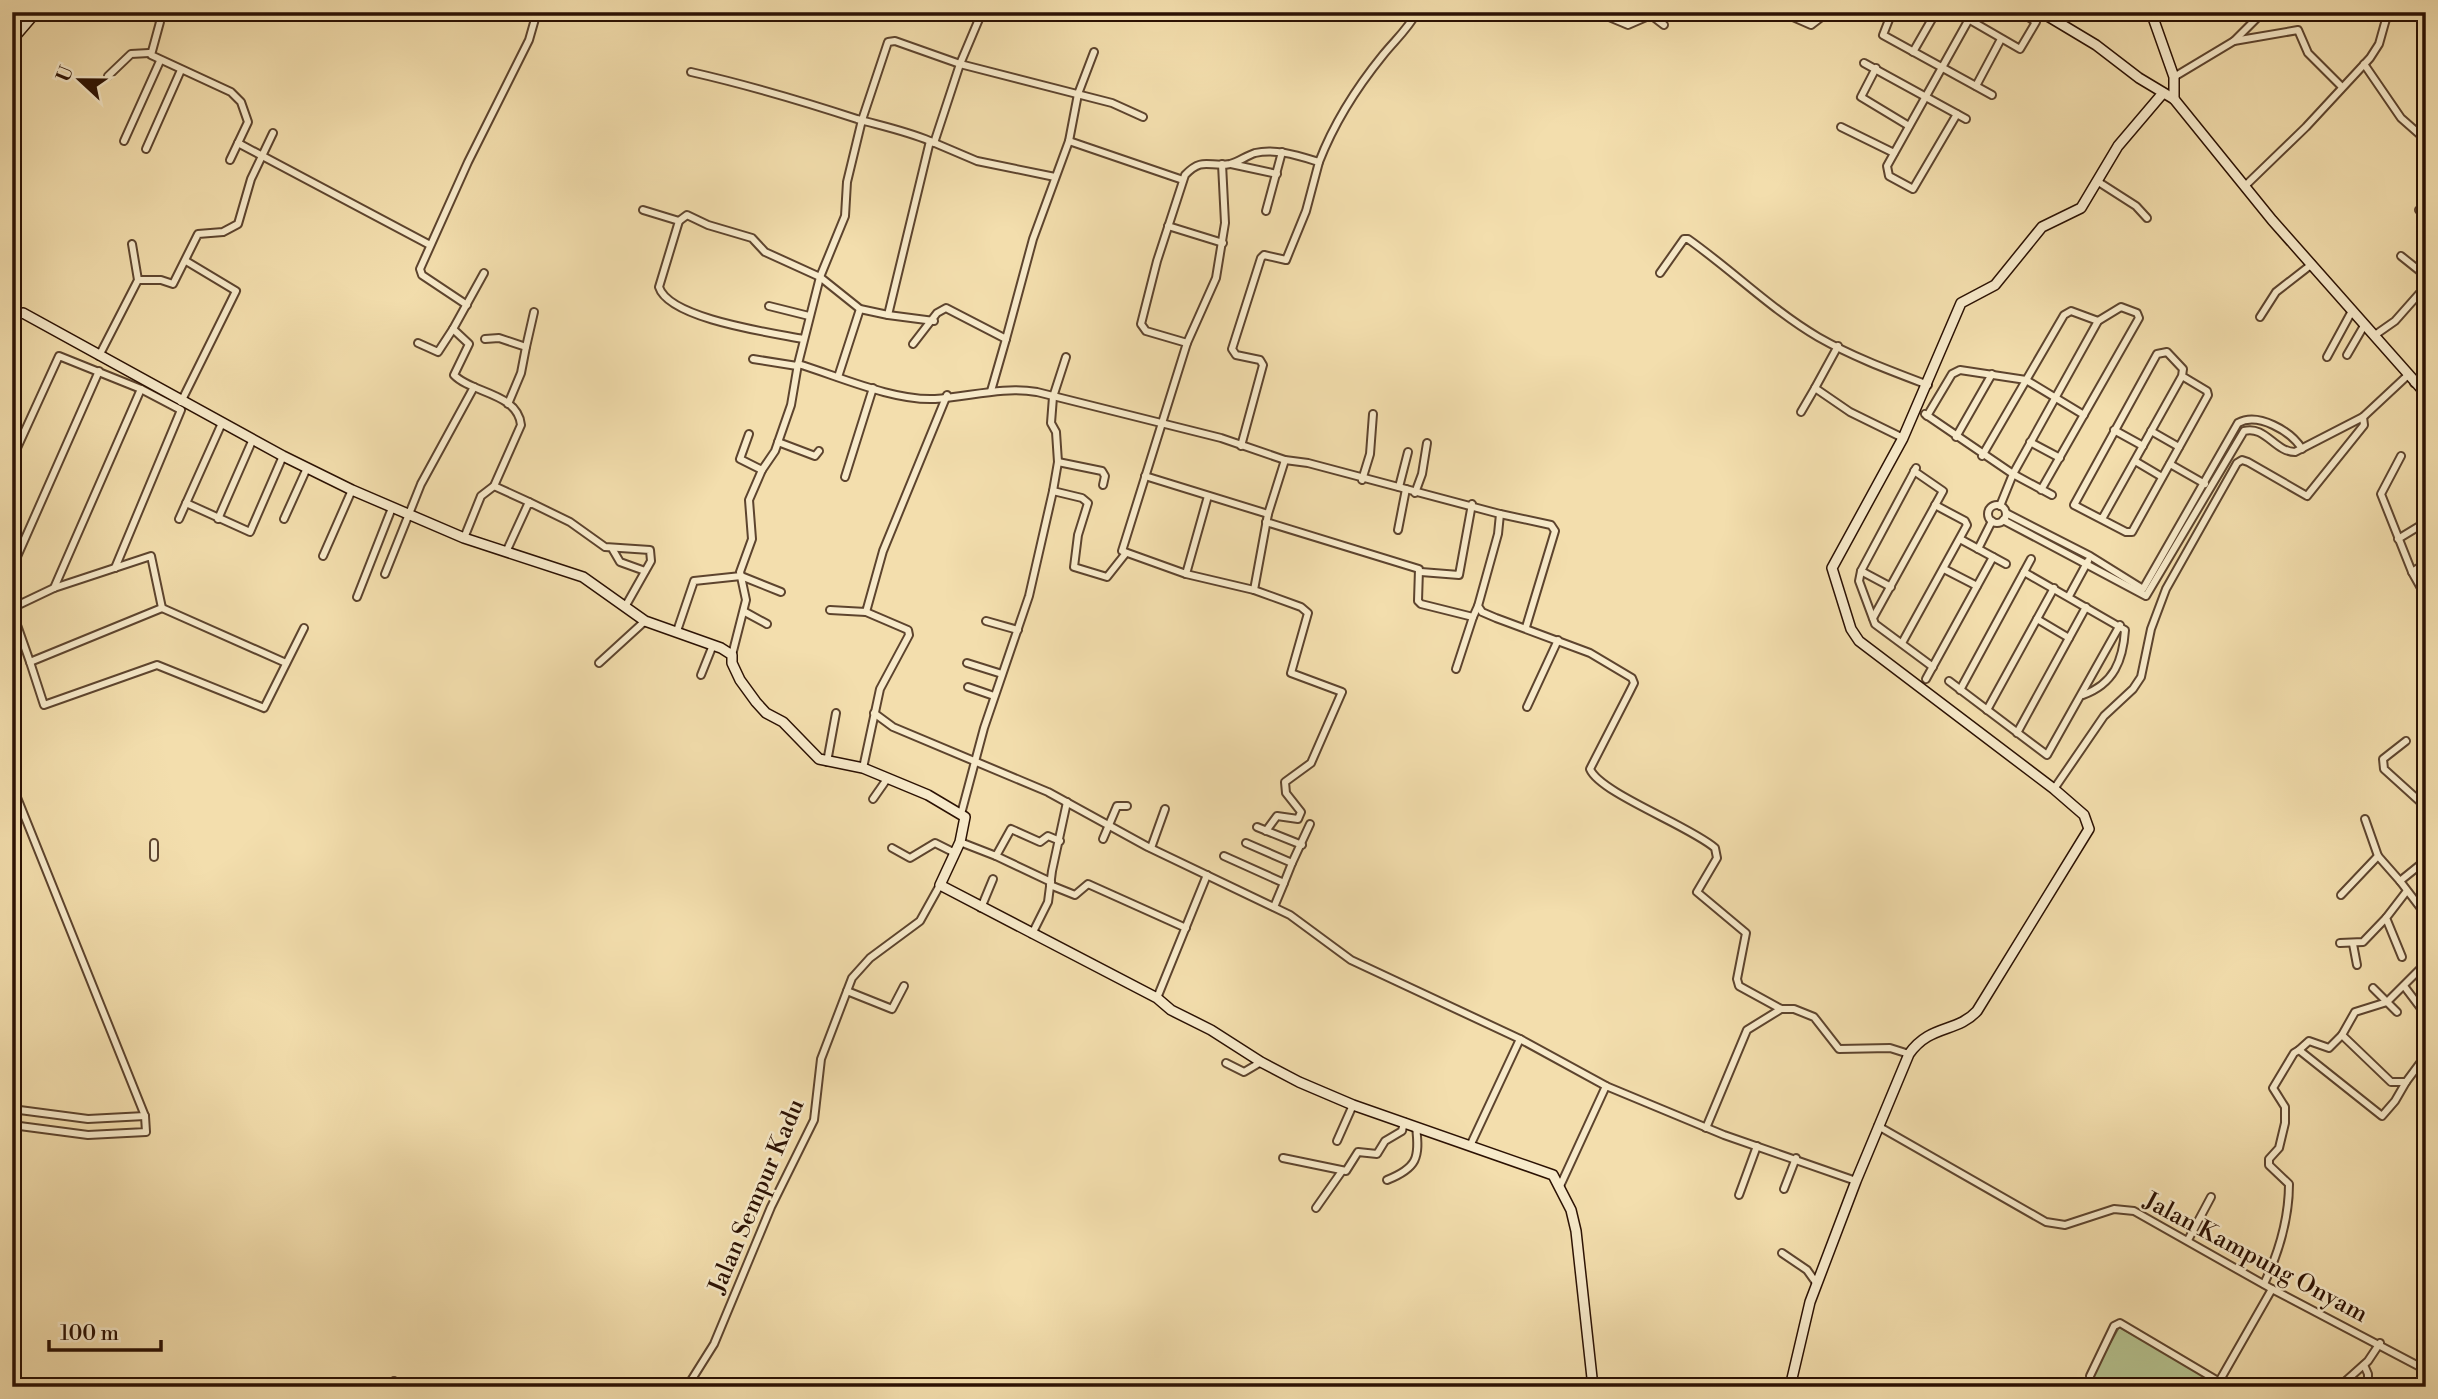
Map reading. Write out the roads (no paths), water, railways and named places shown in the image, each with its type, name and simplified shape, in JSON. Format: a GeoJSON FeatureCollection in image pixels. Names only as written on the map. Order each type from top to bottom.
{"type":"FeatureCollection","features":[{"type":"Feature","properties":{"kind":"street"},"geometry":{"type":"LineString","coordinates":[[12,40],[36,12]]}},
{"type":"Feature","properties":{"kind":"street"},"geometry":{"type":"LineString","coordinates":[[149,53],[159,24],[155,12]]}},
{"type":"Feature","properties":{"kind":"street"},"geometry":{"type":"LineString","coordinates":[[467,305],[422,275],[420,269],[529,40],[537,12]]}},
{"type":"Feature","properties":{"kind":"street"},"geometry":{"type":"LineString","coordinates":[[888,315],[932,142],[982,12]]}},
{"type":"Feature","properties":{"kind":"street"},"geometry":{"type":"LineString","coordinates":[[1241,446],[1263,365],[1260,360],[1236,355],[1232,349],[1261,258],[1264,256],[1286,260],[1306,211],[1319,162],[1339,114],[1348,108],[1384,54],[1407,31],[1417,12]]}},
{"type":"Feature","properties":{"kind":"street"},"geometry":{"type":"LineString","coordinates":[[1597,12],[1628,25],[1651,15],[1664,25]]}},
{"type":"Feature","properties":{"kind":"street"},"geometry":{"type":"LineString","coordinates":[[1786,14],[1811,25],[1828,12]]}},
{"type":"Feature","properties":{"kind":"street"},"geometry":{"type":"LineString","coordinates":[[1892,12],[1883,36],[1992,95]]}},
{"type":"Feature","properties":{"kind":"street"},"geometry":{"type":"LineString","coordinates":[[1913,52],[1936,12]]}},
{"type":"Feature","properties":{"kind":"street"},"geometry":{"type":"LineString","coordinates":[[1956,12],[2022,48],[2036,22],[2021,12]]}},
{"type":"Feature","properties":{"kind":"street"},"geometry":{"type":"LineString","coordinates":[[1956,114],[1913,189],[1889,176],[1887,166],[1973,12]]}},
{"type":"Feature","properties":{"kind":"street"},"geometry":{"type":"LineString","coordinates":[[2040,12],[2096,45],[2174,99],[2245,186],[2426,394]]}},
{"type":"Feature","properties":{"kind":"street"},"geometry":{"type":"LineString","coordinates":[[2151,12],[2174,77],[2174,99]]}},
{"type":"Feature","properties":{"kind":"street"},"geometry":{"type":"LineString","coordinates":[[2174,77],[2234,41],[2263,12]]}},
{"type":"Feature","properties":{"kind":"street"},"geometry":{"type":"LineString","coordinates":[[2245,186],[2364,64],[2379,44],[2388,12]]}},
{"type":"Feature","properties":{"kind":"street"},"geometry":{"type":"LineString","coordinates":[[2234,41],[2298,30],[2308,53],[2342,88]]}},
{"type":"Feature","properties":{"kind":"street"},"geometry":{"type":"LineString","coordinates":[[1976,86],[2001,38]]}},
{"type":"Feature","properties":{"kind":"street"},"geometry":{"type":"LineString","coordinates":[[1143,117],[1112,103],[960,64],[895,41],[888,42],[862,120],[847,182],[845,216],[820,277],[809,316],[791,405],[778,442],[749,500],[752,540],[741,567],[745,612],[732,654],[732,663],[756,702],[766,713],[783,722],[812,755],[827,762],[863,768],[928,795],[965,817],[960,842],[940,886],[1157,998],[1171,1010],[1211,1030],[1261,1062],[1353,1105],[1553,1175],[1560,1186],[1576,1231],[1593,1387]]}},
{"type":"Feature","properties":{"kind":"street"},"geometry":{"type":"LineString","coordinates":[[991,391],[1033,239],[1069,141],[1078,94],[1094,52]]}},
{"type":"Feature","properties":{"kind":"street"},"geometry":{"type":"LineString","coordinates":[[108,76],[131,54],[149,53],[160,61],[235,94],[248,118],[230,160]]}},
{"type":"Feature","properties":{"kind":"street"},"geometry":{"type":"LineString","coordinates":[[124,141],[160,61]]}},
{"type":"Feature","properties":{"kind":"street"},"geometry":{"type":"LineString","coordinates":[[1864,63],[1966,119]]}},
{"type":"Feature","properties":{"kind":"street"},"geometry":{"type":"LineString","coordinates":[[2364,64],[2401,118],[2426,140]]}},
{"type":"Feature","properties":{"kind":"street"},"geometry":{"type":"LineString","coordinates":[[1876,68],[1861,97],[1909,126]]}},
{"type":"Feature","properties":{"kind":"street"},"geometry":{"type":"LineString","coordinates":[[146,149],[181,70]]}},
{"type":"Feature","properties":{"kind":"street"},"geometry":{"type":"LineString","coordinates":[[691,72],[783,94],[862,120],[895,127],[976,161],[1055,177]]}},
{"type":"Feature","properties":{"kind":"street"},"geometry":{"type":"LineString","coordinates":[[1790,1387],[1805,1316],[1856,1181],[1909,1054],[1922,1037],[1964,1021],[1977,1010],[2086,836],[2086,818],[2054,789],[1868,648],[1851,629],[1832,568],[1903,438],[1961,303],[1995,285],[2042,227],[2081,208],[2118,146],[2163,93]]}},
{"type":"Feature","properties":{"kind":"street"},"geometry":{"type":"LineString","coordinates":[[1841,127],[1894,153]]}},
{"type":"Feature","properties":{"kind":"street"},"geometry":{"type":"LineString","coordinates":[[138,280],[158,280],[173,284],[198,234],[223,232],[238,224],[247,189],[273,133]]}},
{"type":"Feature","properties":{"kind":"street"},"geometry":{"type":"LineString","coordinates":[[1069,141],[1183,180]]}},
{"type":"Feature","properties":{"kind":"street"},"geometry":{"type":"LineString","coordinates":[[238,144],[430,245]]}},
{"type":"Feature","properties":{"kind":"street"},"geometry":{"type":"LineString","coordinates":[[1231,164],[1261,152],[1282,152],[1319,162]]}},
{"type":"Feature","properties":{"kind":"street"},"geometry":{"type":"LineString","coordinates":[[1266,211],[1282,152]]}},
{"type":"Feature","properties":{"kind":"street"},"geometry":{"type":"LineString","coordinates":[[1188,343],[1146,331],[1141,324],[1183,180],[1192,167],[1208,162],[1277,174]]}},
{"type":"Feature","properties":{"kind":"street"},"geometry":{"type":"LineString","coordinates":[[1222,164],[1225,223],[1216,278],[1188,343],[1122,550],[1186,574],[1254,590],[1301,607],[1308,613],[1291,673],[1342,692],[1311,763],[1286,782],[1286,793],[1301,811],[1298,819],[1277,816],[1266,831]]}},
{"type":"Feature","properties":{"kind":"street"},"geometry":{"type":"LineString","coordinates":[[2097,181],[2136,206],[2147,218]]}},
{"type":"Feature","properties":{"kind":"street"},"geometry":{"type":"LineString","coordinates":[[2419,210],[2426,204]]}},
{"type":"Feature","properties":{"kind":"street"},"geometry":{"type":"LineString","coordinates":[[643,210],[679,221]]}},
{"type":"Feature","properties":{"kind":"street"},"geometry":{"type":"LineString","coordinates":[[803,339],[695,313],[664,296],[659,287],[679,221],[687,215],[708,225],[752,238],[765,252],[820,277],[860,309],[934,320]]}},
{"type":"Feature","properties":{"kind":"street"},"geometry":{"type":"LineString","coordinates":[[1168,226],[1223,243]]}},
{"type":"Feature","properties":{"kind":"street"},"geometry":{"type":"LineString","coordinates":[[1660,273],[1684,239],[1688,239],[1734,271],[1772,306],[1820,338],[1871,364],[1928,385]]}},
{"type":"Feature","properties":{"kind":"street"},"geometry":{"type":"LineString","coordinates":[[99,356],[138,280],[132,244]]}},
{"type":"Feature","properties":{"kind":"street"},"geometry":{"type":"LineString","coordinates":[[2402,256],[2426,276]]}},
{"type":"Feature","properties":{"kind":"street"},"geometry":{"type":"LineString","coordinates":[[181,402],[236,291],[186,261]]}},
{"type":"Feature","properties":{"kind":"street"},"geometry":{"type":"LineString","coordinates":[[2260,317],[2276,292],[2312,264]]}},
{"type":"Feature","properties":{"kind":"street"},"geometry":{"type":"LineString","coordinates":[[418,343],[438,352],[484,273]]}},
{"type":"Feature","properties":{"kind":"street"},"geometry":{"type":"LineString","coordinates":[[2375,335],[2395,321],[2426,286]]}},
{"type":"Feature","properties":{"kind":"street"},"geometry":{"type":"LineString","coordinates":[[12,303],[15,314],[352,490],[464,538],[583,577],[645,621],[732,654]]}},
{"type":"Feature","properties":{"kind":"street"},"geometry":{"type":"LineString","coordinates":[[769,306],[809,316]]}},
{"type":"Feature","properties":{"kind":"street"},"geometry":{"type":"LineString","coordinates":[[2042,490],[2139,315],[2121,307],[2098,321],[2013,474],[2000,506],[2005,517],[2089,559],[2144,592]]}},
{"type":"Feature","properties":{"kind":"street"},"geometry":{"type":"LineString","coordinates":[[913,344],[937,313],[946,308],[1006,339]]}},
{"type":"Feature","properties":{"kind":"street"},"geometry":{"type":"LineString","coordinates":[[838,377],[860,309]]}},
{"type":"Feature","properties":{"kind":"street"},"geometry":{"type":"LineString","coordinates":[[2327,357],[2352,310]]}},
{"type":"Feature","properties":{"kind":"street"},"geometry":{"type":"LineString","coordinates":[[1982,456],[2064,315],[2071,311],[2098,321]]}},
{"type":"Feature","properties":{"kind":"street"},"geometry":{"type":"LineString","coordinates":[[508,404],[521,373],[534,312]]}},
{"type":"Feature","properties":{"kind":"street"},"geometry":{"type":"LineString","coordinates":[[2347,355],[2365,324]]}},
{"type":"Feature","properties":{"kind":"street"},"geometry":{"type":"LineString","coordinates":[[453,329],[469,344],[454,375],[508,404],[520,419],[521,425],[494,486],[481,496],[464,538]]}},
{"type":"Feature","properties":{"kind":"street"},"geometry":{"type":"LineString","coordinates":[[12,346],[18,336]]}},
{"type":"Feature","properties":{"kind":"street"},"geometry":{"type":"LineString","coordinates":[[485,338],[499,338],[526,346]]}},
{"type":"Feature","properties":{"kind":"street"},"geometry":{"type":"LineString","coordinates":[[1801,412],[1838,346]]}},
{"type":"Feature","properties":{"kind":"street"},"geometry":{"type":"LineString","coordinates":[[2102,519],[2182,376],[2181,366],[2167,352],[2160,351],[2073,503],[2102,519],[2132,532],[2208,395],[2207,391],[2182,376]]}},
{"type":"Feature","properties":{"kind":"street"},"geometry":{"type":"LineString","coordinates":[[12,459],[58,358],[62,356],[141,389],[181,410],[115,568]]}},
{"type":"Feature","properties":{"kind":"street"},"geometry":{"type":"LineString","coordinates":[[961,814],[995,696],[1018,629],[1053,491],[1058,462],[1056,432],[1051,423],[1053,397],[1066,357]]}},
{"type":"Feature","properties":{"kind":"street"},"geometry":{"type":"LineString","coordinates":[[753,359],[797,365],[873,388],[935,399],[1020,389],[1162,423],[1362,480],[1472,504],[1500,514],[1551,525],[1555,531],[1526,627]]}},
{"type":"Feature","properties":{"kind":"street"},"geometry":{"type":"LineString","coordinates":[[12,568],[99,371]]}},
{"type":"Feature","properties":{"kind":"street"},"geometry":{"type":"LineString","coordinates":[[2052,495],[1982,456],[1926,415],[1954,372],[1992,374],[2026,380],[2084,415]]}},
{"type":"Feature","properties":{"kind":"street"},"geometry":{"type":"LineString","coordinates":[[2243,432],[2259,431],[2288,452],[2302,449],[2364,417],[2411,379],[2426,372]]}},
{"type":"Feature","properties":{"kind":"street"},"geometry":{"type":"LineString","coordinates":[[1956,437],[1992,374]]}},
{"type":"Feature","properties":{"kind":"street"},"geometry":{"type":"LineString","coordinates":[[385,574],[421,484],[474,387]]}},
{"type":"Feature","properties":{"kind":"street"},"geometry":{"type":"LineString","coordinates":[[845,477],[873,388]]}},
{"type":"Feature","properties":{"kind":"street"},"geometry":{"type":"LineString","coordinates":[[1815,388],[1850,412],[1903,438]]}},
{"type":"Feature","properties":{"kind":"street"},"geometry":{"type":"LineString","coordinates":[[54,588],[141,389]]}},
{"type":"Feature","properties":{"kind":"street"},"geometry":{"type":"LineString","coordinates":[[866,612],[883,551],[947,396]]}},
{"type":"Feature","properties":{"kind":"street"},"geometry":{"type":"LineString","coordinates":[[1362,480],[1370,454],[1373,414]]}},
{"type":"Feature","properties":{"kind":"street"},"geometry":{"type":"LineString","coordinates":[[2054,789],[2104,716],[2133,689],[2141,677],[2151,629],[2166,589],[2237,463],[2242,460],[2248,462],[2307,496],[2364,425],[2364,417]]}},
{"type":"Feature","properties":{"kind":"street"},"geometry":{"type":"LineString","coordinates":[[2144,592],[2237,424],[2250,419],[2266,422],[2294,439],[2302,449]]}},
{"type":"Feature","properties":{"kind":"street"},"geometry":{"type":"LineString","coordinates":[[179,519],[222,423]]}},
{"type":"Feature","properties":{"kind":"street"},"geometry":{"type":"LineString","coordinates":[[2237,424],[2243,432]]}},
{"type":"Feature","properties":{"kind":"street"},"geometry":{"type":"LineString","coordinates":[[2114,430],[2143,446]]}},
{"type":"Feature","properties":{"kind":"street"},"geometry":{"type":"LineString","coordinates":[[2151,431],[2179,447]]}},
{"type":"Feature","properties":{"kind":"street"},"geometry":{"type":"LineString","coordinates":[[2144,592],[2212,488],[2243,432]]}},
{"type":"Feature","properties":{"kind":"street"},"geometry":{"type":"LineString","coordinates":[[749,434],[740,459],[762,470]]}},
{"type":"Feature","properties":{"kind":"street"},"geometry":{"type":"LineString","coordinates":[[218,519],[253,439]]}},
{"type":"Feature","properties":{"kind":"street"},"geometry":{"type":"LineString","coordinates":[[778,442],[815,456],[820,451]]}},
{"type":"Feature","properties":{"kind":"street"},"geometry":{"type":"LineString","coordinates":[[2030,442],[2060,458]]}},
{"type":"Feature","properties":{"kind":"street"},"geometry":{"type":"LineString","coordinates":[[1415,493],[1422,474],[1427,443]]}},
{"type":"Feature","properties":{"kind":"street"},"geometry":{"type":"LineString","coordinates":[[1398,530],[1408,453]]}},
{"type":"Feature","properties":{"kind":"street"},"geometry":{"type":"LineString","coordinates":[[186,503],[250,532],[284,456]]}},
{"type":"Feature","properties":{"kind":"street"},"geometry":{"type":"LineString","coordinates":[[2401,456],[2381,492],[2412,572],[2426,597]]}},
{"type":"Feature","properties":{"kind":"street"},"geometry":{"type":"LineString","coordinates":[[1254,590],[1268,514],[1285,460]]}},
{"type":"Feature","properties":{"kind":"street"},"geometry":{"type":"LineString","coordinates":[[2135,461],[2162,477]]}},
{"type":"Feature","properties":{"kind":"street"},"geometry":{"type":"LineString","coordinates":[[1058,462],[1102,471],[1105,475],[1103,485]]}},
{"type":"Feature","properties":{"kind":"street"},"geometry":{"type":"LineString","coordinates":[[2170,464],[2212,488]]}},
{"type":"Feature","properties":{"kind":"street"},"geometry":{"type":"LineString","coordinates":[[284,519],[307,468]]}},
{"type":"Feature","properties":{"kind":"street"},"geometry":{"type":"LineString","coordinates":[[1873,618],[1943,489],[1915,469],[1861,571],[1859,581],[1873,618],[1876,625],[1933,667]]}},
{"type":"Feature","properties":{"kind":"street"},"geometry":{"type":"LineString","coordinates":[[1145,476],[1268,514]]}},
{"type":"Feature","properties":{"kind":"street"},"geometry":{"type":"LineString","coordinates":[[494,486],[529,502],[613,550],[650,550],[652,556],[625,607]]}},
{"type":"Feature","properties":{"kind":"street"},"geometry":{"type":"LineString","coordinates":[[323,556],[352,490]]}},
{"type":"Feature","properties":{"kind":"street"},"geometry":{"type":"LineString","coordinates":[[1053,491],[1082,498],[1088,503],[1078,535],[1074,567],[1107,577],[1126,553]]}},
{"type":"Feature","properties":{"kind":"street"},"geometry":{"type":"LineString","coordinates":[[1186,574],[1208,496]]}},
{"type":"Feature","properties":{"kind":"street"},"geometry":{"type":"LineString","coordinates":[[507,550],[529,502]]}},
{"type":"Feature","properties":{"kind":"street"},"geometry":{"type":"LineString","coordinates":[[1266,523],[1390,557],[1421,572],[1459,575],[1472,504]]}},
{"type":"Feature","properties":{"kind":"street"},"geometry":{"type":"LineString","coordinates":[[1902,643],[1967,523],[1935,505]]}},
{"type":"Feature","properties":{"kind":"street"},"geometry":{"type":"LineString","coordinates":[[1992,521],[1989,517],[1990,508],[2000,506]]}},
{"type":"Feature","properties":{"kind":"street"},"geometry":{"type":"LineString","coordinates":[[357,597],[392,508]]}},
{"type":"Feature","properties":{"kind":"street"},"geometry":{"type":"LineString","coordinates":[[1456,669],[1478,606],[1498,534],[1500,514]]}},
{"type":"Feature","properties":{"kind":"street"},"geometry":{"type":"LineString","coordinates":[[1978,549],[1992,521],[2005,517]]}},
{"type":"Feature","properties":{"kind":"street"},"geometry":{"type":"LineString","coordinates":[[2398,539],[2426,522]]}},
{"type":"Feature","properties":{"kind":"street"},"geometry":{"type":"LineString","coordinates":[[1960,539],[2006,564]]}},
{"type":"Feature","properties":{"kind":"street"},"geometry":{"type":"LineString","coordinates":[[613,550],[620,562],[645,571]]}},
{"type":"Feature","properties":{"kind":"street"},"geometry":{"type":"LineString","coordinates":[[162,608],[151,556],[54,588],[12,610],[44,705],[158,665],[264,708],[304,628]]}},
{"type":"Feature","properties":{"kind":"street"},"geometry":{"type":"LineString","coordinates":[[1926,678],[1993,557]]}},
{"type":"Feature","properties":{"kind":"street"},"geometry":{"type":"LineString","coordinates":[[1960,690],[2031,559]]}},
{"type":"Feature","properties":{"kind":"street"},"geometry":{"type":"LineString","coordinates":[[2069,596],[2089,559]]}},
{"type":"Feature","properties":{"kind":"street"},"geometry":{"type":"LineString","coordinates":[[2412,572],[2426,563]]}},
{"type":"Feature","properties":{"kind":"street"},"geometry":{"type":"LineString","coordinates":[[1944,569],[1977,586]]}},
{"type":"Feature","properties":{"kind":"street"},"geometry":{"type":"LineString","coordinates":[[1861,571],[1891,587]]}},
{"type":"Feature","properties":{"kind":"street"},"geometry":{"type":"LineString","coordinates":[[1421,572],[1419,603],[1473,617]]}},
{"type":"Feature","properties":{"kind":"street"},"geometry":{"type":"LineString","coordinates":[[2024,572],[2125,630],[2120,664],[2101,686],[2081,695]]}},
{"type":"Feature","properties":{"kind":"street"},"geometry":{"type":"LineString","coordinates":[[677,631],[694,581],[741,576],[781,592]]}},
{"type":"Feature","properties":{"kind":"street"},"geometry":{"type":"LineString","coordinates":[[1987,710],[2054,589]]}},
{"type":"Feature","properties":{"kind":"street"},"geometry":{"type":"LineString","coordinates":[[1478,606],[1482,612],[1496,618],[1526,627],[1600,657],[1632,678],[1634,683],[1591,764],[1593,775],[1715,848],[1717,858],[1697,892],[1746,933],[1737,979],[1739,986],[1781,1009],[1794,1009],[1814,1017],[1839,1049],[1890,1048],[1909,1054]]}},
{"type":"Feature","properties":{"kind":"street"},"geometry":{"type":"LineString","coordinates":[[2017,733],[2086,607]]}},
{"type":"Feature","properties":{"kind":"street"},"geometry":{"type":"LineString","coordinates":[[30,662],[162,608],[286,663]]}},
{"type":"Feature","properties":{"kind":"street"},"geometry":{"type":"LineString","coordinates":[[830,611],[866,612],[908,630],[909,635],[880,689],[863,768]]}},
{"type":"Feature","properties":{"kind":"street"},"geometry":{"type":"LineString","coordinates":[[745,612],[767,624]]}},
{"type":"Feature","properties":{"kind":"street"},"geometry":{"type":"LineString","coordinates":[[2037,619],[2069,638]]}},
{"type":"Feature","properties":{"kind":"street"},"geometry":{"type":"LineString","coordinates":[[599,663],[645,621]]}},
{"type":"Feature","properties":{"kind":"street"},"geometry":{"type":"LineString","coordinates":[[986,621],[1018,629]]}},
{"type":"Feature","properties":{"kind":"street"},"geometry":{"type":"LineString","coordinates":[[2042,765],[2120,625]]}},
{"type":"Feature","properties":{"kind":"street"},"geometry":{"type":"LineString","coordinates":[[1527,707],[1558,640]]}},
{"type":"Feature","properties":{"kind":"street"},"geometry":{"type":"LineString","coordinates":[[701,675],[713,645]]}},
{"type":"Feature","properties":{"kind":"street"},"geometry":{"type":"LineString","coordinates":[[967,663],[1002,674]]}},
{"type":"Feature","properties":{"kind":"street"},"geometry":{"type":"LineString","coordinates":[[1949,681],[2047,755]]}},
{"type":"Feature","properties":{"kind":"street"},"geometry":{"type":"LineString","coordinates":[[968,687],[995,696]]}},
{"type":"Feature","properties":{"kind":"street"},"geometry":{"type":"LineString","coordinates":[[827,762],[836,713]]}},
{"type":"Feature","properties":{"kind":"street"},"geometry":{"type":"LineString","coordinates":[[874,713],[893,727],[1068,802],[1151,848],[1274,907],[1333,944],[1351,960],[1520,1039],[1606,1086],[1706,1128],[1856,1181]]}},
{"type":"Feature","properties":{"kind":"street"},"geometry":{"type":"LineString","coordinates":[[2406,741],[2384,759],[2384,769],[2426,807]]}},
{"type":"Feature","properties":{"kind":"street"},"geometry":{"type":"LineString","coordinates":[[873,799],[887,779]]}},
{"type":"Feature","properties":{"kind":"street"},"geometry":{"type":"LineString","coordinates":[[12,785],[145,1116],[146,1132],[88,1135],[12,1125]]}},
{"type":"Feature","properties":{"kind":"street"},"geometry":{"type":"LineString","coordinates":[[1032,934],[1048,902],[1068,802]]}},
{"type":"Feature","properties":{"kind":"street"},"geometry":{"type":"LineString","coordinates":[[1103,838],[1118,804],[1127,806]]}},
{"type":"Feature","properties":{"kind":"street"},"geometry":{"type":"LineString","coordinates":[[1151,848],[1165,809]]}},
{"type":"Feature","properties":{"kind":"street"},"geometry":{"type":"LineString","coordinates":[[2365,819],[2378,856],[2426,915]]}},
{"type":"Feature","properties":{"kind":"street"},"geometry":{"type":"LineString","coordinates":[[1274,907],[1310,824]]}},
{"type":"Feature","properties":{"kind":"street"},"geometry":{"type":"LineString","coordinates":[[1257,827],[1302,845]]}},
{"type":"Feature","properties":{"kind":"street"},"geometry":{"type":"LineString","coordinates":[[996,856],[1011,829],[1040,842],[1048,836],[1060,841]]}},
{"type":"Feature","properties":{"kind":"street"},"geometry":{"type":"LineString","coordinates":[[960,842],[996,856],[1075,895],[1088,884],[1186,928]]}},
{"type":"Feature","properties":{"kind":"street"},"geometry":{"type":"LineString","coordinates":[[154,843],[154,857]]}},
{"type":"Feature","properties":{"kind":"street"},"geometry":{"type":"LineString","coordinates":[[892,848],[910,858],[935,843],[955,853]]}},
{"type":"Feature","properties":{"kind":"street"},"geometry":{"type":"LineString","coordinates":[[1246,843],[1292,863]]}},
{"type":"Feature","properties":{"kind":"street"},"geometry":{"type":"LineString","coordinates":[[1224,856],[1284,883]]}},
{"type":"Feature","properties":{"kind":"street"},"geometry":{"type":"LineString","coordinates":[[2341,895],[2378,856]]}},
{"type":"Feature","properties":{"kind":"street"},"geometry":{"type":"LineString","coordinates":[[2400,881],[2426,859]]}},
{"type":"Feature","properties":{"kind":"street"},"geometry":{"type":"LineString","coordinates":[[1157,998],[1207,875]]}},
{"type":"Feature","properties":{"kind":"street"},"geometry":{"type":"LineString","coordinates":[[981,908],[993,879]]}},
{"type":"Feature","properties":{"kind":"street","name":"Jalan Sempur Kadu"},"geometry":{"type":"LineString","coordinates":[[687,1387],[714,1344],[771,1207],[814,1120],[821,1059],[847,991],[862,965],[920,921],[940,886]]}},
{"type":"Feature","properties":{"kind":"street"},"geometry":{"type":"LineString","coordinates":[[2340,943],[2353,944],[2367,940],[2406,892]]}},
{"type":"Feature","properties":{"kind":"street"},"geometry":{"type":"LineString","coordinates":[[2386,918],[2402,957]]}},
{"type":"Feature","properties":{"kind":"street"},"geometry":{"type":"LineString","coordinates":[[2353,944],[2357,965]]}},
{"type":"Feature","properties":{"kind":"street"},"geometry":{"type":"LineString","coordinates":[[2264,1284],[2276,1256],[2289,1209],[2289,1184],[2269,1165],[2269,1159],[2278,1148],[2285,1123],[2285,1107],[2273,1088],[2299,1050],[2309,1041],[2329,1048],[2342,1035],[2355,1012],[2387,1002],[2426,963]]}},
{"type":"Feature","properties":{"kind":"street"},"geometry":{"type":"LineString","coordinates":[[847,991],[892,1009],[904,986]]}},
{"type":"Feature","properties":{"kind":"street"},"geometry":{"type":"LineString","coordinates":[[2404,986],[2426,1015]]}},
{"type":"Feature","properties":{"kind":"street"},"geometry":{"type":"LineString","coordinates":[[2372,988],[2397,1012]]}},
{"type":"Feature","properties":{"kind":"street"},"geometry":{"type":"LineString","coordinates":[[1706,1128],[1747,1030],[1781,1009]]}},
{"type":"Feature","properties":{"kind":"street"},"geometry":{"type":"LineString","coordinates":[[2342,1035],[2389,1082],[2406,1082]]}},
{"type":"Feature","properties":{"kind":"street"},"geometry":{"type":"LineString","coordinates":[[1470,1146],[1520,1039]]}},
{"type":"Feature","properties":{"kind":"street"},"geometry":{"type":"LineString","coordinates":[[2299,1050],[2382,1116],[2426,1055]]}},
{"type":"Feature","properties":{"kind":"street"},"geometry":{"type":"LineString","coordinates":[[1226,1063],[1244,1072],[1261,1062]]}},
{"type":"Feature","properties":{"kind":"street"},"geometry":{"type":"LineString","coordinates":[[1560,1186],[1606,1086]]}},
{"type":"Feature","properties":{"kind":"street"},"geometry":{"type":"LineString","coordinates":[[1337,1141],[1353,1105]]}},
{"type":"Feature","properties":{"kind":"street"},"geometry":{"type":"LineString","coordinates":[[12,1108],[88,1119],[145,1116]]}},
{"type":"Feature","properties":{"kind":"street"},"geometry":{"type":"LineString","coordinates":[[1283,1158],[1342,1171],[1349,1170],[1358,1152],[1377,1154],[1385,1141],[1402,1131],[1404,1121]]}},
{"type":"Feature","properties":{"kind":"street"},"geometry":{"type":"LineString","coordinates":[[1387,1180],[1405,1173],[1415,1159],[1418,1152],[1416,1125]]}},
{"type":"Feature","properties":{"kind":"street","name":"Jalan Kampung Onyam"},"geometry":{"type":"LineString","coordinates":[[1878,1126],[2046,1222],[2065,1225],[2104,1212],[2124,1210],[2146,1216],[2272,1289],[2380,1343],[2426,1370]]}},
{"type":"Feature","properties":{"kind":"street"},"geometry":{"type":"LineString","coordinates":[[1739,1195],[1757,1146]]}},
{"type":"Feature","properties":{"kind":"street"},"geometry":{"type":"LineString","coordinates":[[1784,1189],[1796,1158]]}},
{"type":"Feature","properties":{"kind":"street"},"geometry":{"type":"LineString","coordinates":[[1316,1208],[1342,1171]]}},
{"type":"Feature","properties":{"kind":"street"},"geometry":{"type":"LineString","coordinates":[[2188,1240],[2211,1197]]}},
{"type":"Feature","properties":{"kind":"street"},"geometry":{"type":"LineString","coordinates":[[1782,1253],[1807,1270],[1817,1284]]}},
{"type":"Feature","properties":{"kind":"street"},"geometry":{"type":"LineString","coordinates":[[2090,1376],[2114,1326],[2120,1323],[2217,1384],[2272,1289]]}},
{"type":"Feature","properties":{"kind":"street"},"geometry":{"type":"LineString","coordinates":[[2339,1387],[2364,1365],[2380,1343]]}},
{"type":"Feature","properties":{"kind":"street"},"geometry":{"type":"LineString","coordinates":[[2364,1365],[2368,1374],[2368,1387]]}},
{"type":"Feature","properties":{"kind":"street"},"geometry":{"type":"LineString","coordinates":[[2300,1387],[2320,1387]]}}]}
